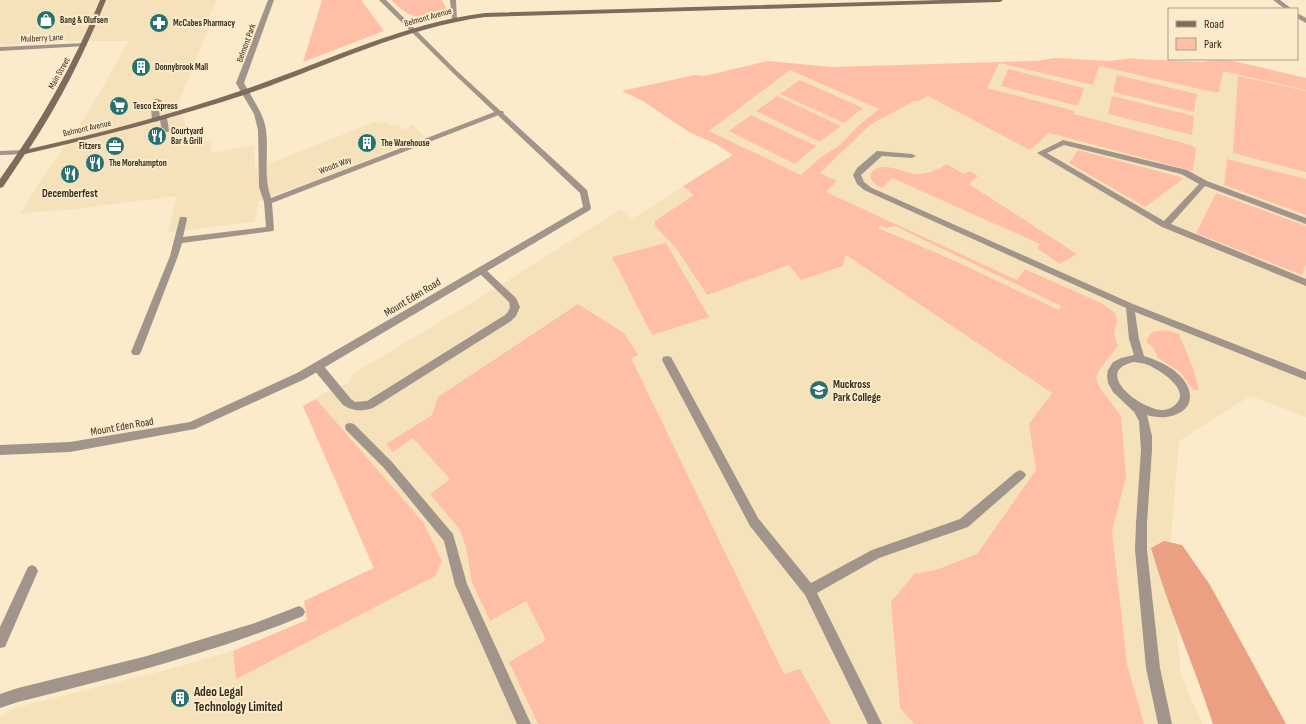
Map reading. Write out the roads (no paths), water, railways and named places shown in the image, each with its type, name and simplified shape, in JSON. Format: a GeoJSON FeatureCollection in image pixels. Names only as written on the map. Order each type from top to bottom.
{"type":"FeatureCollection","features":[{"type":"Feature","properties":{"kind":"street","name":"Main Street"},"geometry":{"type":"LineString","coordinates":[[0,185],[24,152],[84,46],[103,0]]}},
{"type":"Feature","properties":{"kind":"street","name":"Belmont Park"},"geometry":{"type":"LineString","coordinates":[[245,92],[240,84],[272,0]]}},
{"type":"Feature","properties":{"kind":"street","name":"Mount Eden Road"},"geometry":{"type":"LineString","coordinates":[[0,450],[70,447],[192,426],[318,367],[588,208],[584,192],[455,72],[382,0]]}},
{"type":"Feature","properties":{"kind":"street"},"geometry":{"type":"LineString","coordinates":[[453,0],[455,19]]}},
{"type":"Feature","properties":{"kind":"street","name":"Belmont Avenue"},"geometry":{"type":"LineString","coordinates":[[24,152],[105,134],[160,119],[245,92],[412,30],[455,19],[486,15],[628,12],[819,3],[1000,0]]}},
{"type":"Feature","properties":{"kind":"street"},"geometry":{"type":"LineString","coordinates":[[1276,0],[1288,8]]}},
{"type":"Feature","properties":{"kind":"street","name":"Mulberry Lane"},"geometry":{"type":"LineString","coordinates":[[0,49],[84,46]]}},
{"type":"Feature","properties":{"kind":"street"},"geometry":{"type":"LineString","coordinates":[[179,240],[270,228],[268,202],[263,187],[262,130],[258,114],[245,92]]}},
{"type":"Feature","properties":{"kind":"street"},"geometry":{"type":"LineString","coordinates":[[158,101],[155,108],[165,130]]}},
{"type":"Feature","properties":{"kind":"street","name":"Woods Way"},"geometry":{"type":"LineString","coordinates":[[268,202],[500,113]]}},
{"type":"Feature","properties":{"kind":"street"},"geometry":{"type":"LineString","coordinates":[[1306,221],[1204,183],[1184,172],[1063,142],[1041,153],[1165,225],[1306,283]]}},
{"type":"Feature","properties":{"kind":"street"},"geometry":{"type":"LineString","coordinates":[[0,153],[24,152]]}},
{"type":"Feature","properties":{"kind":"street"},"geometry":{"type":"LineString","coordinates":[[912,156],[880,153],[860,170],[857,175],[858,180],[862,186],[869,190],[1130,306],[1306,376]]}},
{"type":"Feature","properties":{"kind":"street"},"geometry":{"type":"LineString","coordinates":[[1165,225],[1204,183]]}},
{"type":"Feature","properties":{"kind":"street"},"geometry":{"type":"LineString","coordinates":[[136,352],[174,256],[183,219]]}},
{"type":"Feature","properties":{"kind":"street"},"geometry":{"type":"LineString","coordinates":[[318,367],[347,402],[354,406],[369,405],[508,318],[513,313],[515,307],[513,300],[481,270]]}},
{"type":"Feature","properties":{"kind":"street"},"geometry":{"type":"LineString","coordinates":[[1130,306],[1134,339],[1140,360]]}},
{"type":"Feature","properties":{"kind":"street"},"geometry":{"type":"LineString","coordinates":[[667,360],[754,522],[809,591],[875,724]]}},
{"type":"Feature","properties":{"kind":"street"},"geometry":{"type":"LineString","coordinates":[[1140,360],[1156,364],[1171,373],[1178,380],[1183,389],[1185,397],[1183,404],[1178,410],[1170,413],[1159,414],[1137,407],[1126,400],[1118,392],[1114,383],[1112,375],[1120,362],[1140,360]]}},
{"type":"Feature","properties":{"kind":"street"},"geometry":{"type":"LineString","coordinates":[[1137,407],[1144,419],[1148,454],[1141,539],[1153,668],[1165,724]]}},
{"type":"Feature","properties":{"kind":"street"},"geometry":{"type":"LineString","coordinates":[[350,427],[388,465],[421,502],[449,538],[461,585],[524,724]]}},
{"type":"Feature","properties":{"kind":"street"},"geometry":{"type":"LineString","coordinates":[[809,591],[876,554],[964,523],[1020,475]]}},
{"type":"Feature","properties":{"kind":"street"},"geometry":{"type":"LineString","coordinates":[[0,642],[32,570]]}},
{"type":"Feature","properties":{"kind":"street"},"geometry":{"type":"LineString","coordinates":[[0,700],[147,663],[255,629],[299,612]]}},
{"type":"Feature","properties":{"kind":"place","name":"Bang & Olufsen"},"geometry":{"type":"Point","coordinates":[46,20]}},
{"type":"Feature","properties":{"kind":"place","name":"McCabes Pharmacy"},"geometry":{"type":"Point","coordinates":[159,23]}},
{"type":"Feature","properties":{"kind":"place","name":"Donnybrook Mall"},"geometry":{"type":"Point","coordinates":[141,67]}},
{"type":"Feature","properties":{"kind":"place","name":"Tesco Express"},"geometry":{"type":"Point","coordinates":[119,106]}},
{"type":"Feature","properties":{"kind":"place","name":"Courtyard Bar & Grill"},"geometry":{"type":"Point","coordinates":[157,136]}},
{"type":"Feature","properties":{"kind":"place","name":"The Warehouse"},"geometry":{"type":"Point","coordinates":[367,143]}},
{"type":"Feature","properties":{"kind":"place","name":"Fitzers"},"geometry":{"type":"Point","coordinates":[115,146]}},
{"type":"Feature","properties":{"kind":"place","name":"The Morehampton"},"geometry":{"type":"Point","coordinates":[95,163]}},
{"type":"Feature","properties":{"kind":"place","name":"Decemberfest"},"geometry":{"type":"Point","coordinates":[70,174]}},
{"type":"Feature","properties":{"kind":"place","name":"Muckross Park College"},"geometry":{"type":"Point","coordinates":[819,390]}},
{"type":"Feature","properties":{"kind":"place","name":"Adeo Legal Technology Limited"},"geometry":{"type":"Point","coordinates":[180,698]}}]}
